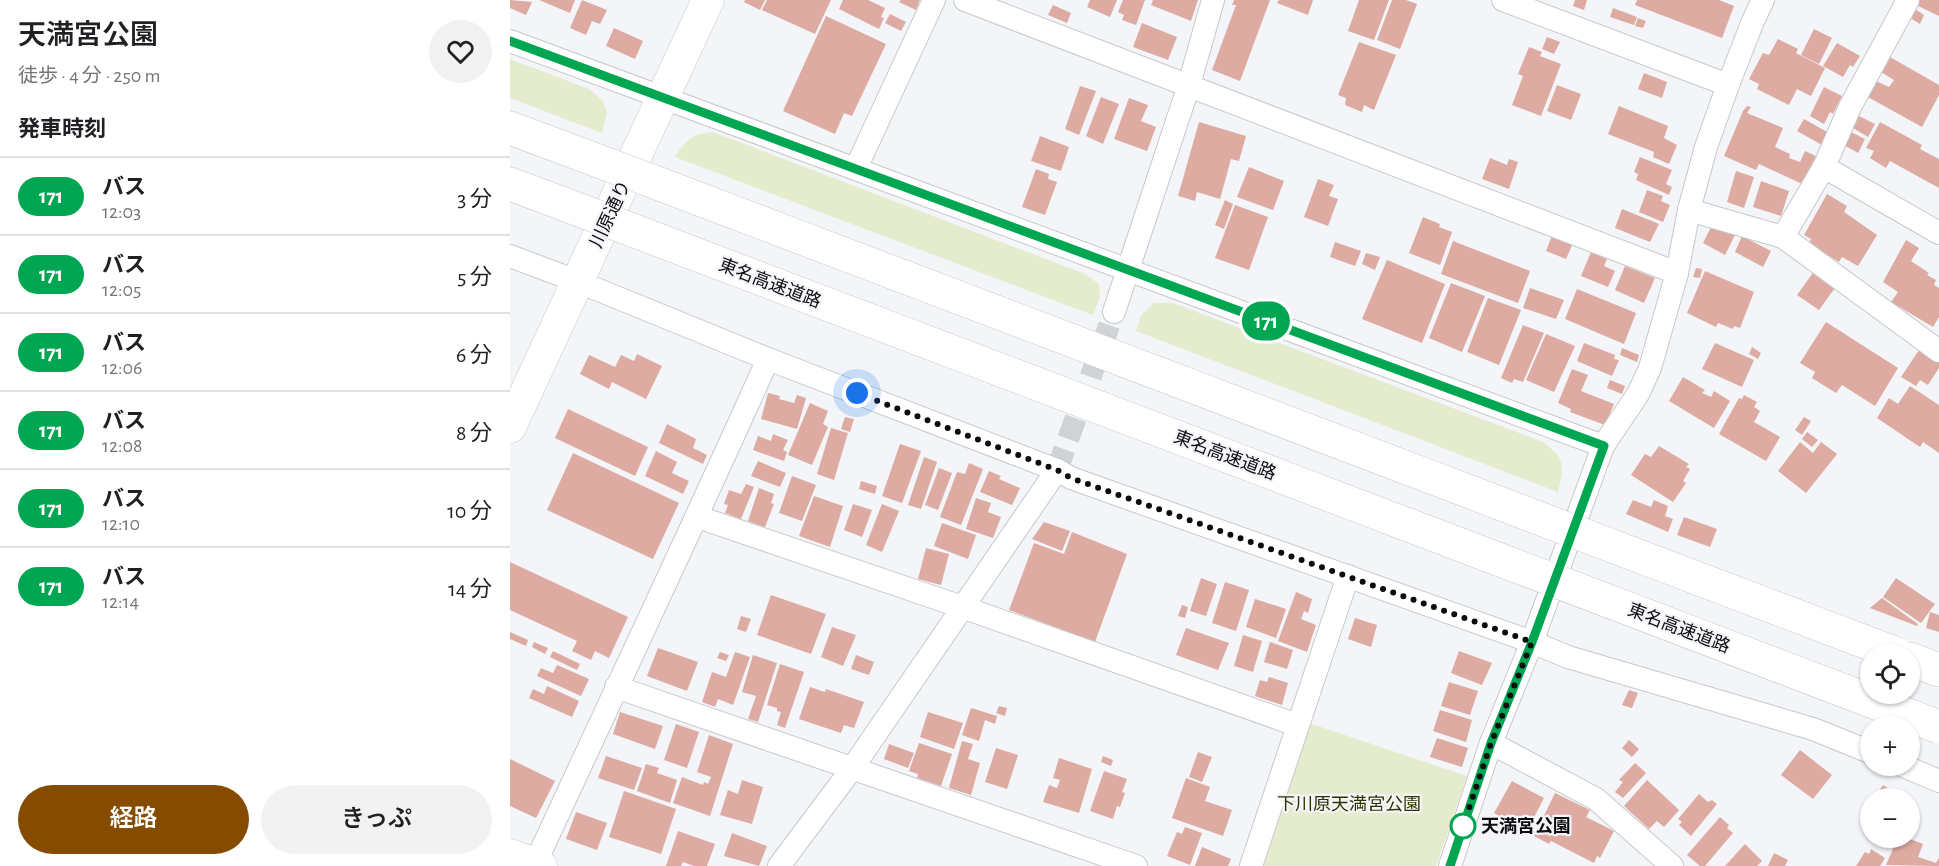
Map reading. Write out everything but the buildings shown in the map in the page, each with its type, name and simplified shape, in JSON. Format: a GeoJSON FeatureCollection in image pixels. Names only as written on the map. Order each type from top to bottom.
{"type":"FeatureCollection","features":[{"type":"Feature","properties":{"kind":"highway"},"geometry":{"type":"LineString","coordinates":[[510,128],[1871,644]]}},
{"type":"Feature","properties":{"kind":"highway","name":"東名高速道路"},"geometry":{"type":"LineString","coordinates":[[510,184],[1939,727]]}},
{"type":"Feature","properties":{"kind":"highway"},"geometry":{"type":"LineString","coordinates":[[1920,663],[1939,670]]}},
{"type":"Feature","properties":{"kind":"street","name":"川原通り"},"geometry":{"type":"LineString","coordinates":[[510,427],[708,0]]}},
{"type":"Feature","properties":{"kind":"street"},"geometry":{"type":"LineString","coordinates":[[856,168],[934,0]]}},
{"type":"Feature","properties":{"kind":"street"},"geometry":{"type":"LineString","coordinates":[[965,0],[1677,273]]}},
{"type":"Feature","properties":{"kind":"street"},"geometry":{"type":"LineString","coordinates":[[1114,312],[1189,85],[1213,0]]}},
{"type":"Feature","properties":{"kind":"street"},"geometry":{"type":"LineString","coordinates":[[1503,0],[1728,85]]}},
{"type":"Feature","properties":{"kind":"street"},"geometry":{"type":"LineString","coordinates":[[1450,866],[1491,743],[1532,642],[1604,446],[1629,409],[1650,368],[1677,273],[1689,210],[1707,147],[1728,85],[1763,0]]}},
{"type":"Feature","properties":{"kind":"street"},"geometry":{"type":"LineString","coordinates":[[1783,237],[1824,167],[1850,107],[1908,0]]}},
{"type":"Feature","properties":{"kind":"street"},"geometry":{"type":"LineString","coordinates":[[510,41],[1604,446]]}},
{"type":"Feature","properties":{"kind":"street"},"geometry":{"type":"LineString","coordinates":[[1824,167],[1939,233]]}},
{"type":"Feature","properties":{"kind":"street"},"geometry":{"type":"LineString","coordinates":[[1689,210],[1783,237],[1939,351]]}},
{"type":"Feature","properties":{"kind":"street"},"geometry":{"type":"LineString","coordinates":[[510,256],[768,359],[1057,470],[1071,478],[1532,642],[1568,657],[1813,729],[1860,748]]}},
{"type":"Feature","properties":{"kind":"street"},"geometry":{"type":"LineString","coordinates":[[530,863],[698,517],[768,359]]}},
{"type":"Feature","properties":{"kind":"street"},"geometry":{"type":"LineString","coordinates":[[779,866],[851,770],[1057,470]]}},
{"type":"Feature","properties":{"kind":"street"},"geometry":{"type":"LineString","coordinates":[[698,517],[1297,725]]}},
{"type":"Feature","properties":{"kind":"street"},"geometry":{"type":"LineString","coordinates":[[1251,866],[1348,576]]}},
{"type":"Feature","properties":{"kind":"street"},"geometry":{"type":"LineString","coordinates":[[615,687],[851,770],[1136,866]]}},
{"type":"Feature","properties":{"kind":"street"},"geometry":{"type":"LineString","coordinates":[[1491,743],[1596,799],[1672,866]]}},
{"type":"Feature","properties":{"kind":"street"},"geometry":{"type":"LineString","coordinates":[[1920,773],[1939,781]]}},
{"type":"Feature","properties":{"kind":"green space"},"geometry":{"type":"Polygon","coordinates":[[[510,59],[589,89],[602,100],[607,112],[602,133],[510,98],[510,59]]]}},
{"type":"Feature","properties":{"kind":"green space"},"geometry":{"type":"Polygon","coordinates":[[[713,132],[1085,274],[1099,284],[1100,297],[1093,315],[675,157],[690,139],[700,134],[713,132]]]}},
{"type":"Feature","properties":{"kind":"green space"},"geometry":{"type":"Polygon","coordinates":[[[1154,303],[1173,303],[1543,442],[1556,453],[1561,464],[1558,492],[1136,331],[1141,315],[1154,303]]]}},
{"type":"Feature","properties":{"kind":"green space","name":"下川原天満宮公園"},"geometry":{"type":"Polygon","coordinates":[[[1309,723],[1467,776],[1436,866],[1261,866],[1309,723]]]}},
{"type":"Feature","properties":{"kind":"tunnel"},"geometry":{"type":"LineString","coordinates":[[1057,470],[1114,312]]}},
{"type":"Feature","properties":{"kind":"bus line","name":"171"},"geometry":{"type":"LineString","coordinates":[[510,41],[1604,446],[1532,642],[1491,743],[1450,866]]}},
{"type":"Feature","properties":{"kind":"place","name":"天満宮公園"},"geometry":{"type":"Point","coordinates":[1463,826]}},
{"type":"Feature","properties":{"kind":"route"},"geometry":{"type":"LineString","coordinates":[[857,393],[1057,470],[1071,478],[1532,642],[1491,743],[1463,826]]}}]}
